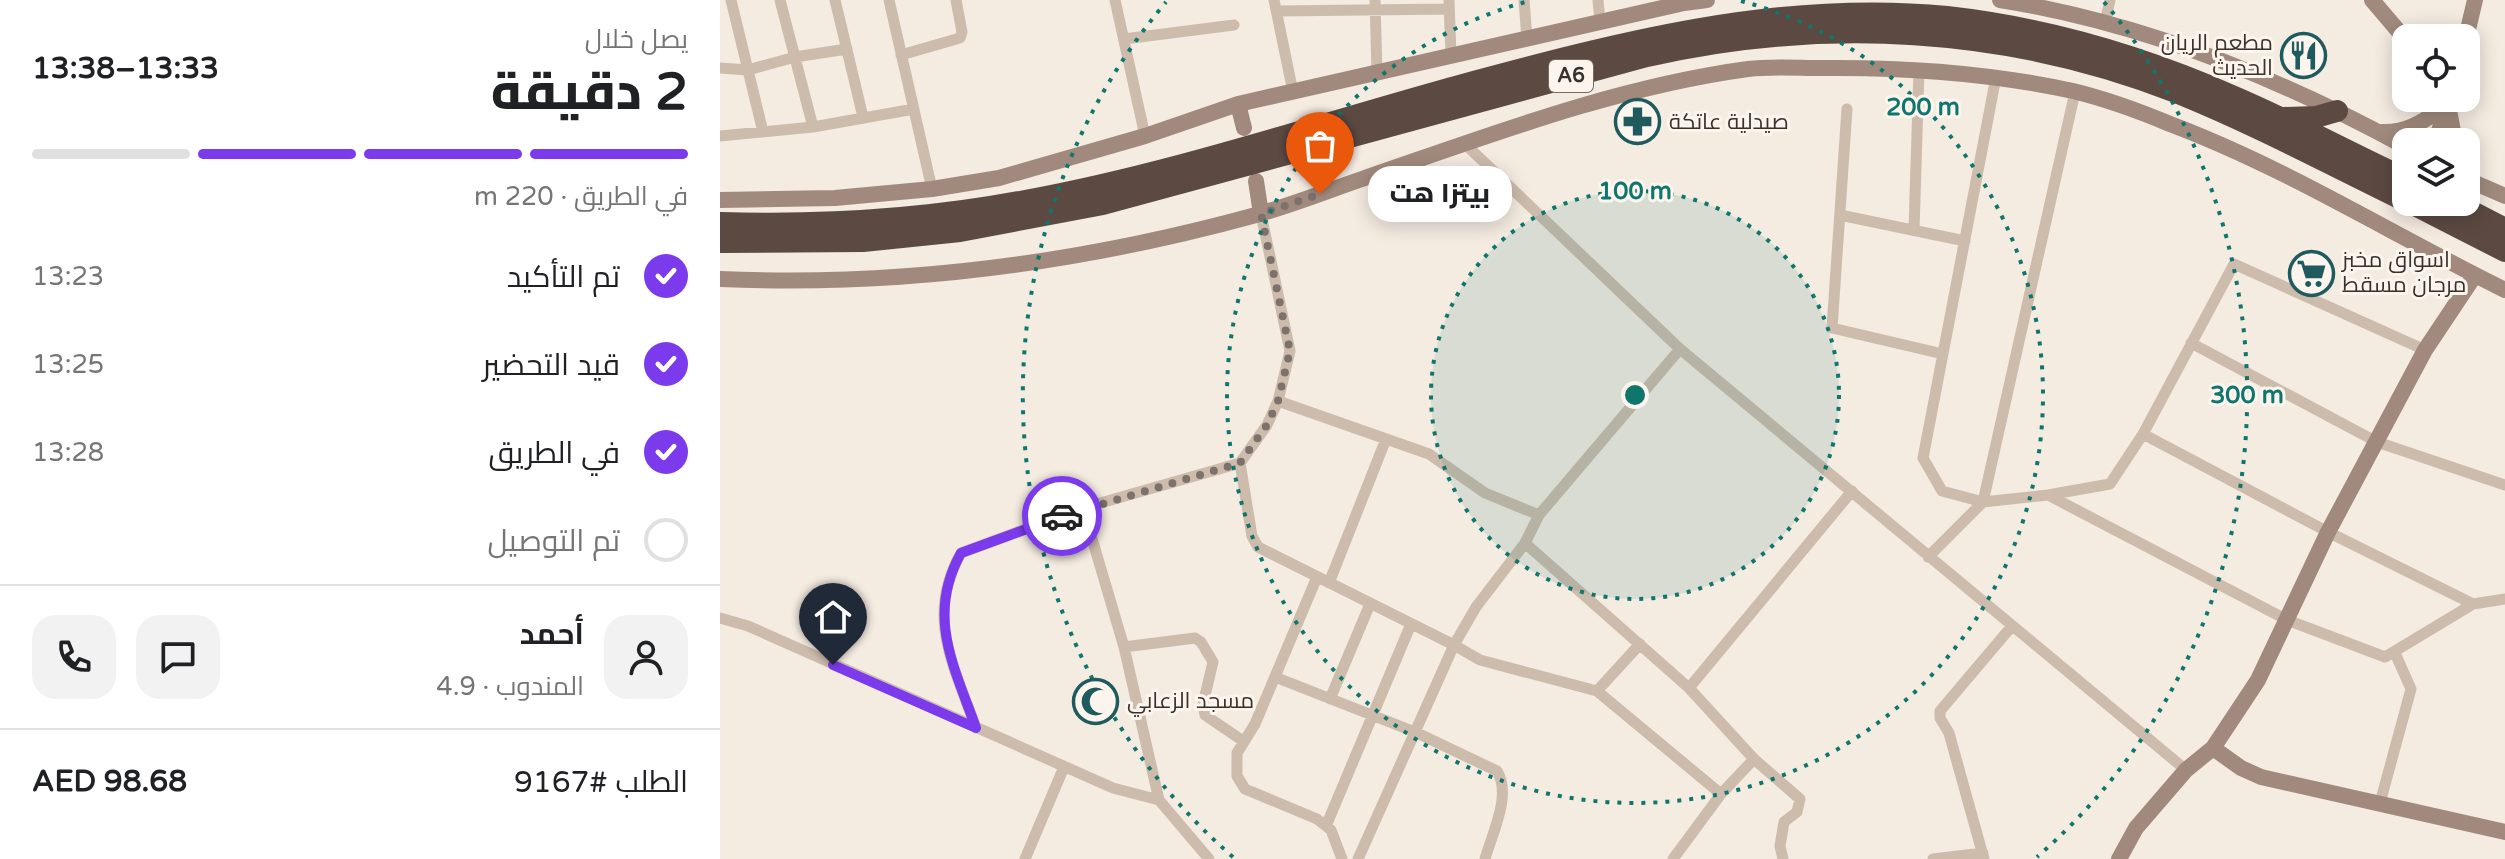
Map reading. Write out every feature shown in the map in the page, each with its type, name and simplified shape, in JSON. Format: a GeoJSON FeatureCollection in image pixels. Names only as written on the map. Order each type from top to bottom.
{"type":"FeatureCollection","features":[{"type":"Feature","properties":{"kind":"highway","name":"A6"},"geometry":{"type":"LineString","coordinates":[[720,223],[874,221],[1038,199],[1130,177],[1598,48],[1698,27],[1788,16],[1849,13],[1974,21],[2089,43],[2178,73],[2392,172]]}},
{"type":"Feature","properties":{"kind":"highway","name":"A6"},"geometry":{"type":"LineString","coordinates":[[720,242],[863,241],[1003,224],[1103,204],[1636,59],[1718,42],[1817,33],[1866,32],[1965,38],[2082,61],[2221,111],[2392,193]]}},
{"type":"Feature","properties":{"kind":"highway"},"geometry":{"type":"LineString","coordinates":[[2279,118],[2316,117],[2337,111]]}},
{"type":"Feature","properties":{"kind":"highway","name":"A6"},"geometry":{"type":"LineString","coordinates":[[2437,216],[2505,251]]}},
{"type":"Feature","properties":{"kind":"highway"},"geometry":{"type":"LineString","coordinates":[[2480,216],[2505,229]]}},
{"type":"Feature","properties":{"kind":"street"},"geometry":{"type":"LineString","coordinates":[[731,0],[763,132]]}},
{"type":"Feature","properties":{"kind":"street"},"geometry":{"type":"LineString","coordinates":[[780,0],[813,127]]}},
{"type":"Feature","properties":{"kind":"street"},"geometry":{"type":"LineString","coordinates":[[835,0],[863,117]]}},
{"type":"Feature","properties":{"kind":"street"},"geometry":{"type":"LineString","coordinates":[[889,0],[932,189]]}},
{"type":"Feature","properties":{"kind":"street"},"geometry":{"type":"LineString","coordinates":[[901,55],[960,38],[962,32],[956,0]]}},
{"type":"Feature","properties":{"kind":"street"},"geometry":{"type":"LineString","coordinates":[[1115,0],[1145,136]]}},
{"type":"Feature","properties":{"kind":"street"},"geometry":{"type":"LineString","coordinates":[[1524,0],[1527,39]]}},
{"type":"Feature","properties":{"kind":"street"},"geometry":{"type":"LineString","coordinates":[[1598,0],[1600,22]]}},
{"type":"Feature","properties":{"kind":"street"},"geometry":{"type":"LineString","coordinates":[[720,200],[822,199],[932,189],[999,178],[1145,136],[1238,104],[1684,1],[1707,0]]}},
{"type":"Feature","properties":{"kind":"street"},"geometry":{"type":"LineString","coordinates":[[2003,0],[2054,5],[2249,72],[2392,139]]}},
{"type":"Feature","properties":{"kind":"street"},"geometry":{"type":"LineString","coordinates":[[2105,23],[2110,0]]}},
{"type":"Feature","properties":{"kind":"street"},"geometry":{"type":"LineString","coordinates":[[2372,0],[2392,24]]}},
{"type":"Feature","properties":{"kind":"street"},"geometry":{"type":"LineString","coordinates":[[2469,24],[2475,0]]}},
{"type":"Feature","properties":{"kind":"street"},"geometry":{"type":"LineString","coordinates":[[1375,4],[1377,73]]}},
{"type":"Feature","properties":{"kind":"street"},"geometry":{"type":"LineString","coordinates":[[1293,92],[1275,5],[1449,4],[1451,56]]}},
{"type":"Feature","properties":{"kind":"street"},"geometry":{"type":"LineString","coordinates":[[1124,39],[1234,25]]}},
{"type":"Feature","properties":{"kind":"street"},"geometry":{"type":"LineString","coordinates":[[720,68],[748,70],[795,57],[847,49]]}},
{"type":"Feature","properties":{"kind":"street"},"geometry":{"type":"LineString","coordinates":[[720,279],[837,281],[933,275],[1148,243],[1261,214],[1465,144],[1632,92],[1751,68],[1888,67],[1996,77],[2075,92],[2141,112],[2230,149],[2364,214],[2505,290]]}},
{"type":"Feature","properties":{"kind":"street"},"geometry":{"type":"LineString","coordinates":[[1914,229],[1919,70]]}},
{"type":"Feature","properties":{"kind":"street"},"geometry":{"type":"LineString","coordinates":[[1996,77],[1923,458],[1942,491],[1983,502],[2110,484],[2143,434],[2234,264],[2425,350]]}},
{"type":"Feature","properties":{"kind":"street"},"geometry":{"type":"LineString","coordinates":[[1928,557],[1983,502],[2075,92]]}},
{"type":"Feature","properties":{"kind":"street"},"geometry":{"type":"LineString","coordinates":[[1238,104],[1244,128]]}},
{"type":"Feature","properties":{"kind":"street"},"geometry":{"type":"LineString","coordinates":[[720,136],[813,127],[914,109]]}},
{"type":"Feature","properties":{"kind":"street"},"geometry":{"type":"LineString","coordinates":[[1847,109],[1832,328],[1943,354]]}},
{"type":"Feature","properties":{"kind":"street"},"geometry":{"type":"LineString","coordinates":[[2378,131],[2399,132],[2414,127],[2435,112]]}},
{"type":"Feature","properties":{"kind":"street"},"geometry":{"type":"LineString","coordinates":[[1465,144],[1680,349],[2186,770]]}},
{"type":"Feature","properties":{"kind":"street"},"geometry":{"type":"LineString","coordinates":[[976,728],[944,636],[945,590],[951,570],[961,553],[1083,508],[1240,463],[1267,425],[1278,401],[1290,351],[1256,181]]}},
{"type":"Feature","properties":{"kind":"street"},"geometry":{"type":"LineString","coordinates":[[2480,183],[2505,196]]}},
{"type":"Feature","properties":{"kind":"street"},"geometry":{"type":"LineString","coordinates":[[1840,215],[1965,241]]}},
{"type":"Feature","properties":{"kind":"street"},"geometry":{"type":"LineString","coordinates":[[2119,859],[2136,828],[2186,770],[2213,748],[2258,680],[2328,532],[2425,350],[2475,275]]}},
{"type":"Feature","properties":{"kind":"street"},"geometry":{"type":"LineString","coordinates":[[2191,343],[2377,442],[2505,485]]}},
{"type":"Feature","properties":{"kind":"street"},"geometry":{"type":"LineString","coordinates":[[1358,859],[1454,645],[1476,607],[1525,543],[1539,515],[1680,349]]}},
{"type":"Feature","properties":{"kind":"street"},"geometry":{"type":"LineString","coordinates":[[1278,401],[1429,454],[1485,493],[1539,515]]}},
{"type":"Feature","properties":{"kind":"street"},"geometry":{"type":"LineString","coordinates":[[2143,434],[2473,604]]}},
{"type":"Feature","properties":{"kind":"street"},"geometry":{"type":"LineString","coordinates":[[1329,583],[1386,439]]}},
{"type":"Feature","properties":{"kind":"street"},"geometry":{"type":"LineString","coordinates":[[1240,463],[1252,536],[1258,547],[1480,660],[1597,691],[1721,794]]}},
{"type":"Feature","properties":{"kind":"street"},"geometry":{"type":"LineString","coordinates":[[1689,688],[1852,491]]}},
{"type":"Feature","properties":{"kind":"street"},"geometry":{"type":"LineString","coordinates":[[2048,495],[2287,620],[2385,657],[2473,604],[2505,599]]}},
{"type":"Feature","properties":{"kind":"street"},"geometry":{"type":"LineString","coordinates":[[1083,508],[1124,647],[1159,800],[1209,859]]}},
{"type":"Feature","properties":{"kind":"street"},"geometry":{"type":"LineString","coordinates":[[1525,543],[1689,688],[1754,759],[1800,799],[1797,812],[1784,822],[1780,846],[1783,859]]}},
{"type":"Feature","properties":{"kind":"street"},"geometry":{"type":"LineString","coordinates":[[1317,577],[1255,724],[1243,741],[1236,760],[1241,785],[1249,792],[1317,819],[1331,830],[1342,859]]}},
{"type":"Feature","properties":{"kind":"street"},"geometry":{"type":"LineString","coordinates":[[1330,699],[1370,604]]}},
{"type":"Feature","properties":{"kind":"street"},"geometry":{"type":"LineString","coordinates":[[720,618],[748,626],[1113,788],[1159,800]]}},
{"type":"Feature","properties":{"kind":"street"},"geometry":{"type":"LineString","coordinates":[[1326,826],[1411,624]]}},
{"type":"Feature","properties":{"kind":"street"},"geometry":{"type":"LineString","coordinates":[[1933,859],[1984,856],[1940,711],[2012,626]]}},
{"type":"Feature","properties":{"kind":"street"},"geometry":{"type":"LineString","coordinates":[[1124,647],[1195,638],[1201,642],[1213,662],[1203,704],[1205,715],[1243,741]]}},
{"type":"Feature","properties":{"kind":"street"},"geometry":{"type":"LineString","coordinates":[[1597,691],[1640,644]]}},
{"type":"Feature","properties":{"kind":"street"},"geometry":{"type":"LineString","coordinates":[[2380,803],[2411,689],[2395,653]]}},
{"type":"Feature","properties":{"kind":"street"},"geometry":{"type":"LineString","coordinates":[[1275,677],[1415,732],[1497,771],[1503,780],[1502,798],[1485,859]]}},
{"type":"Feature","properties":{"kind":"street"},"geometry":{"type":"LineString","coordinates":[[2213,748],[2253,775],[2505,832]]}},
{"type":"Feature","properties":{"kind":"street"},"geometry":{"type":"LineString","coordinates":[[1673,859],[1721,794],[1754,759]]}},
{"type":"Feature","properties":{"kind":"street"},"geometry":{"type":"LineString","coordinates":[[1025,859],[1064,767]]}},
{"type":"Feature","properties":{"kind":"way so far"},"geometry":{"type":"LineString","coordinates":[[1062,516],[1240,463],[1267,425],[1278,401],[1290,351],[1261,214],[1320,194]]}},
{"type":"Feature","properties":{"kind":"place","name":"مطعم الريان الحديث"},"geometry":{"type":"Point","coordinates":[2304,56]}},
{"type":"Feature","properties":{"kind":"place","name":"صيدلية عاتكة"},"geometry":{"type":"Point","coordinates":[1638,122]}},
{"type":"Feature","properties":{"kind":"place","name":"بيتزا هت"},"geometry":{"type":"Point","coordinates":[1320,194]}},
{"type":"Feature","properties":{"kind":"place","name":"اسواق مخبز مرجان مسقط"},"geometry":{"type":"Point","coordinates":[2311,273]}},
{"type":"Feature","properties":{"kind":"place","name":"مسجد الزعابي"},"geometry":{"type":"Point","coordinates":[1096,701]}},
{"type":"Feature","properties":{"kind":"route"},"geometry":{"type":"LineString","coordinates":[[833,665],[976,728],[944,636],[945,590],[951,570],[961,553],[1062,516]]}}]}
